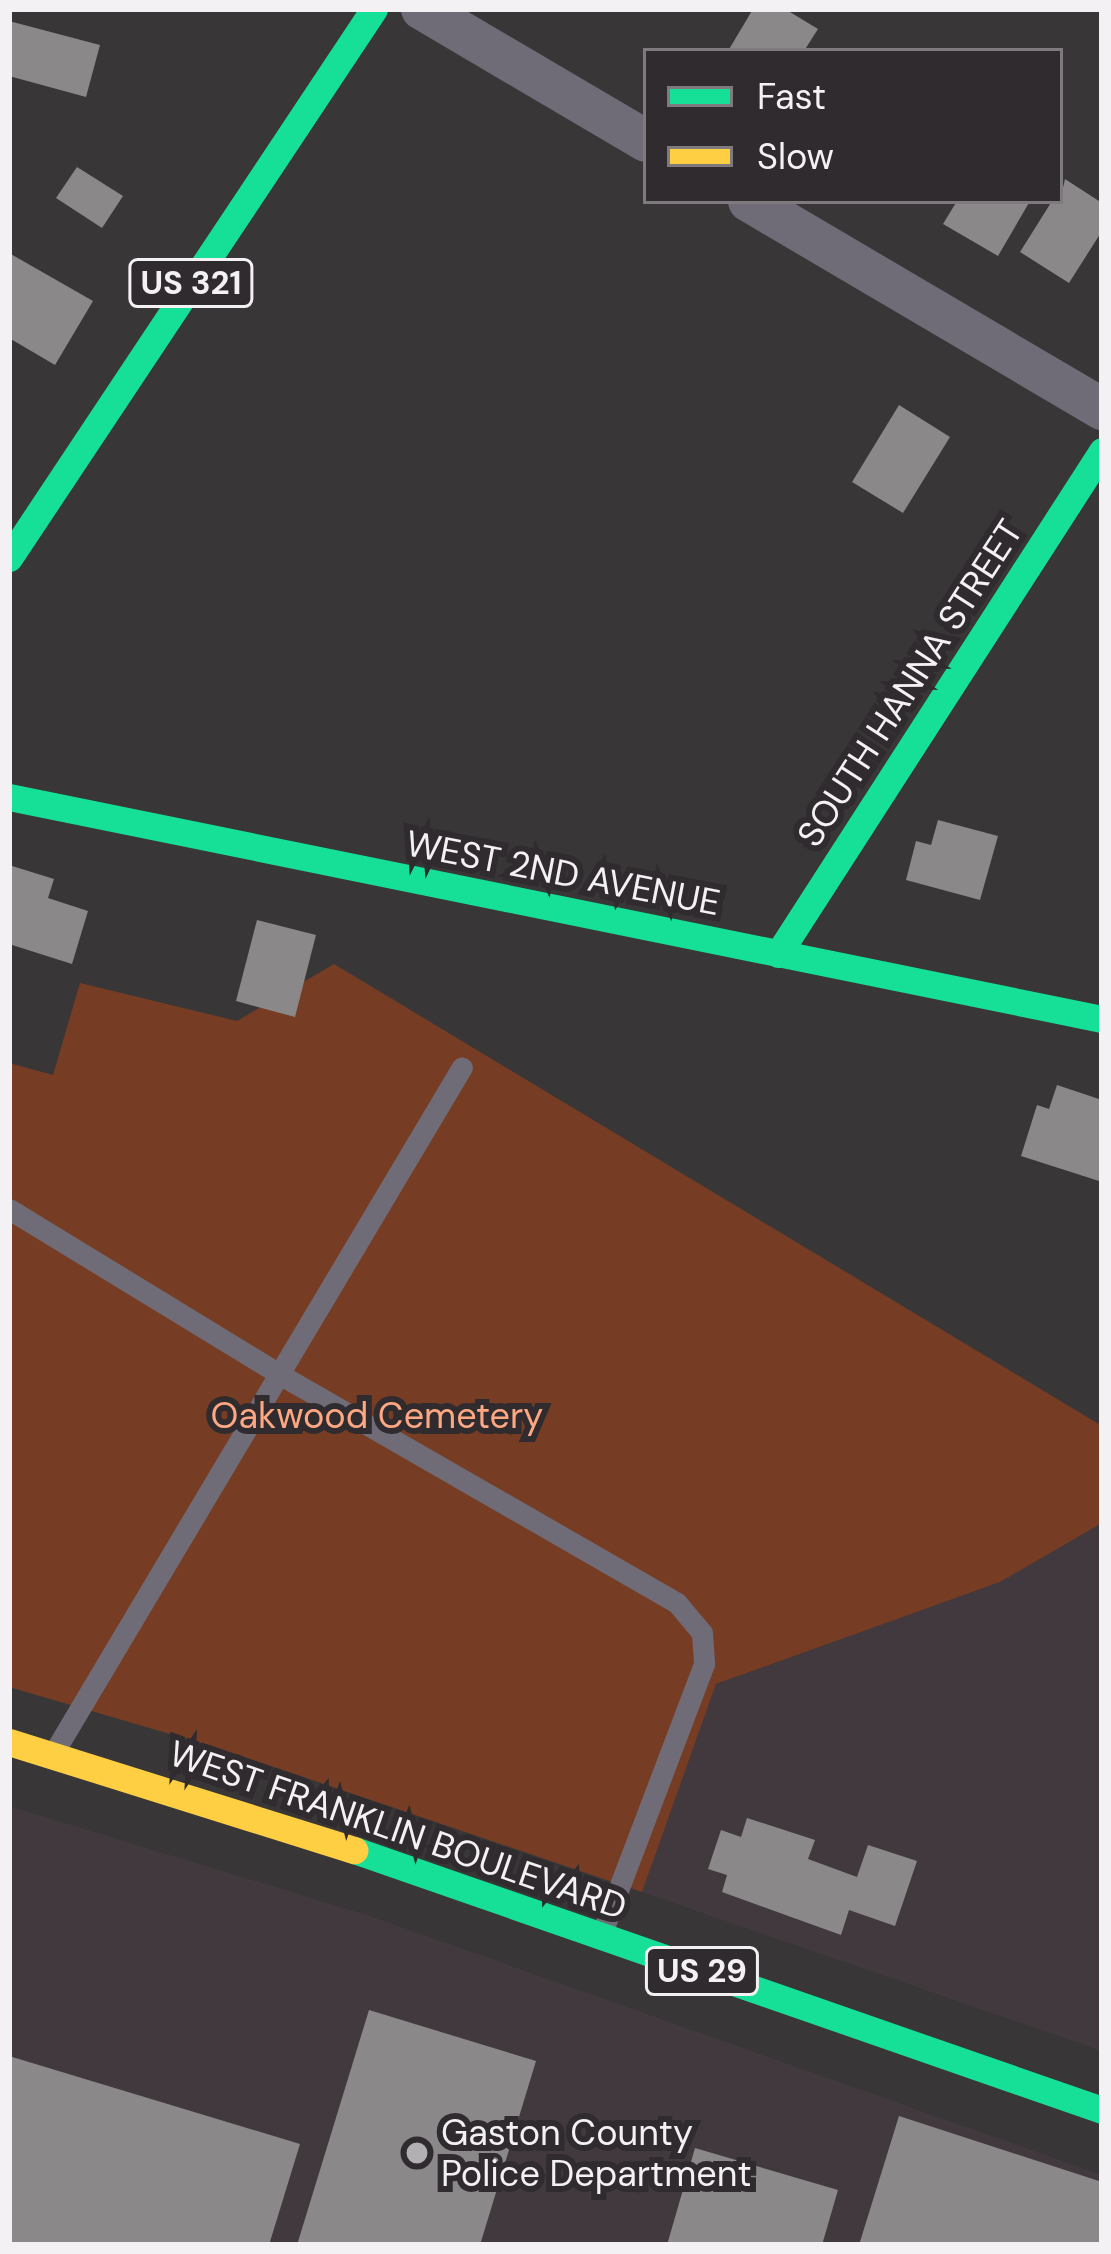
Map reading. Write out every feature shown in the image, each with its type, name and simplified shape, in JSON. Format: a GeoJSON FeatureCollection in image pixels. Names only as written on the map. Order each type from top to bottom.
{"type":"FeatureCollection","features":[{"type":"Feature","properties":{"kind":"main road","name":"US 321"},"geometry":{"type":"LineString","coordinates":[[9,558],[374,9]]}},
{"type":"Feature","properties":{"kind":"main road","name":"SOUTH HANNA STREET"},"geometry":{"type":"LineString","coordinates":[[778,954],[1102,451]]}},
{"type":"Feature","properties":{"kind":"main road","name":"WEST 2ND AVENUE"},"geometry":{"type":"LineString","coordinates":[[9,797],[1102,1019]]}},
{"type":"Feature","properties":{"kind":"main road","name":"WEST FRANKLIN BOULEVARD"},"geometry":{"type":"LineString","coordinates":[[9,1742],[303,1832],[1102,2110]]}},
{"type":"Feature","properties":{"kind":"street"},"geometry":{"type":"LineString","coordinates":[[422,9],[643,139]]}},
{"type":"Feature","properties":{"kind":"street"},"geometry":{"type":"LineString","coordinates":[[754,204],[1102,409]]}},
{"type":"Feature","properties":{"kind":"lane"},"geometry":{"type":"LineString","coordinates":[[53,1754],[461,1067]]}},
{"type":"Feature","properties":{"kind":"lane"},"geometry":{"type":"LineString","coordinates":[[9,1209],[279,1374],[677,1603],[702,1633],[704,1664],[601,1936]]}},
{"type":"Feature","properties":{"kind":"shaded area"},"geometry":{"type":"Polygon","coordinates":[[[1102,1523],[1102,2051],[642,1892],[716,1684],[1000,1582],[1102,1523]]]}},
{"type":"Feature","properties":{"kind":"shaded area"},"geometry":{"type":"Polygon","coordinates":[[[9,1806],[367,1915],[1102,2175],[1102,2245],[9,2245],[9,1806]]]}},
{"type":"Feature","properties":{"kind":"green space","name":"Oakwood Cemetery"},"geometry":{"type":"Polygon","coordinates":[[[334,964],[1102,1426],[1102,1523],[1000,1582],[716,1684],[642,1892],[218,1748],[9,1687],[9,1063],[53,1075],[80,983],[237,1021],[334,964]]]}},
{"type":"Feature","properties":{"kind":"building"},"geometry":{"type":"Polygon","coordinates":[[[753,9],[785,9],[818,29],[806,48],[730,48],[753,9]]]}},
{"type":"Feature","properties":{"kind":"building"},"geometry":{"type":"Polygon","coordinates":[[[9,21],[100,45],[86,97],[9,76],[9,21]]]}},
{"type":"Feature","properties":{"kind":"building"},"geometry":{"type":"Polygon","coordinates":[[[77,167],[123,196],[102,228],[56,198],[77,167]]]}},
{"type":"Feature","properties":{"kind":"building"},"geometry":{"type":"Polygon","coordinates":[[[1065,179],[1102,203],[1102,231],[1069,283],[1020,252],[1050,204],[1063,204],[1065,179]]]}},
{"type":"Feature","properties":{"kind":"building"},"geometry":{"type":"Polygon","coordinates":[[[955,204],[1028,204],[998,256],[943,224],[955,204]]]}},
{"type":"Feature","properties":{"kind":"building"},"geometry":{"type":"Polygon","coordinates":[[[9,253],[93,301],[55,365],[9,338],[9,253]]]}},
{"type":"Feature","properties":{"kind":"building"},"geometry":{"type":"Polygon","coordinates":[[[899,405],[950,437],[903,513],[852,482],[899,405]]]}},
{"type":"Feature","properties":{"kind":"building"},"geometry":{"type":"Polygon","coordinates":[[[938,820],[998,836],[980,900],[906,880],[916,841],[931,845],[938,820]]]}},
{"type":"Feature","properties":{"kind":"building"},"geometry":{"type":"Polygon","coordinates":[[[9,865],[54,879],[48,898],[88,911],[72,964],[9,944],[9,865]]]}},
{"type":"Feature","properties":{"kind":"building"},"geometry":{"type":"Polygon","coordinates":[[[257,920],[316,935],[295,1017],[236,1001],[257,920]]]}},
{"type":"Feature","properties":{"kind":"building"},"geometry":{"type":"Polygon","coordinates":[[[1057,1085],[1102,1100],[1099,1181],[1021,1156],[1037,1105],[1049,1109],[1057,1085]]]}},
{"type":"Feature","properties":{"kind":"building"},"geometry":{"type":"Polygon","coordinates":[[[747,1818],[815,1840],[808,1859],[857,1877],[868,1845],[917,1861],[895,1926],[849,1910],[841,1935],[722,1892],[727,1875],[708,1869],[721,1830],[741,1837],[747,1818]]]}},
{"type":"Feature","properties":{"kind":"building","name":"Gaston County Police Department"},"geometry":{"type":"Polygon","coordinates":[[[369,2010],[536,2061],[480,2245],[297,2245],[369,2010]]]}},
{"type":"Feature","properties":{"kind":"building"},"geometry":{"type":"Polygon","coordinates":[[[9,2056],[300,2144],[269,2245],[9,2245],[9,2056]]]}},
{"type":"Feature","properties":{"kind":"building"},"geometry":{"type":"Polygon","coordinates":[[[899,2116],[1102,2182],[1102,2245],[859,2245],[899,2116]]]}},
{"type":"Feature","properties":{"kind":"building"},"geometry":{"type":"Polygon","coordinates":[[[695,2148],[838,2190],[822,2245],[667,2245],[695,2148]]]}},
{"type":"Feature","properties":{"kind":"traffic: fast"},"geometry":{"type":"LineString","coordinates":[[9,558],[374,9]]}},
{"type":"Feature","properties":{"kind":"traffic: fast"},"geometry":{"type":"LineString","coordinates":[[778,954],[1102,451]]}},
{"type":"Feature","properties":{"kind":"traffic: fast"},"geometry":{"type":"LineString","coordinates":[[9,797],[1102,1019]]}},
{"type":"Feature","properties":{"kind":"traffic: fast"},"geometry":{"type":"LineString","coordinates":[[354,1850],[1102,2110]]}},
{"type":"Feature","properties":{"kind":"traffic: slow"},"geometry":{"type":"LineString","coordinates":[[9,1742],[354,1850]]}},
{"type":"Feature","properties":{"kind":"place","name":"Gaston County Police Department"},"geometry":{"type":"Point","coordinates":[417,2153]}}]}
